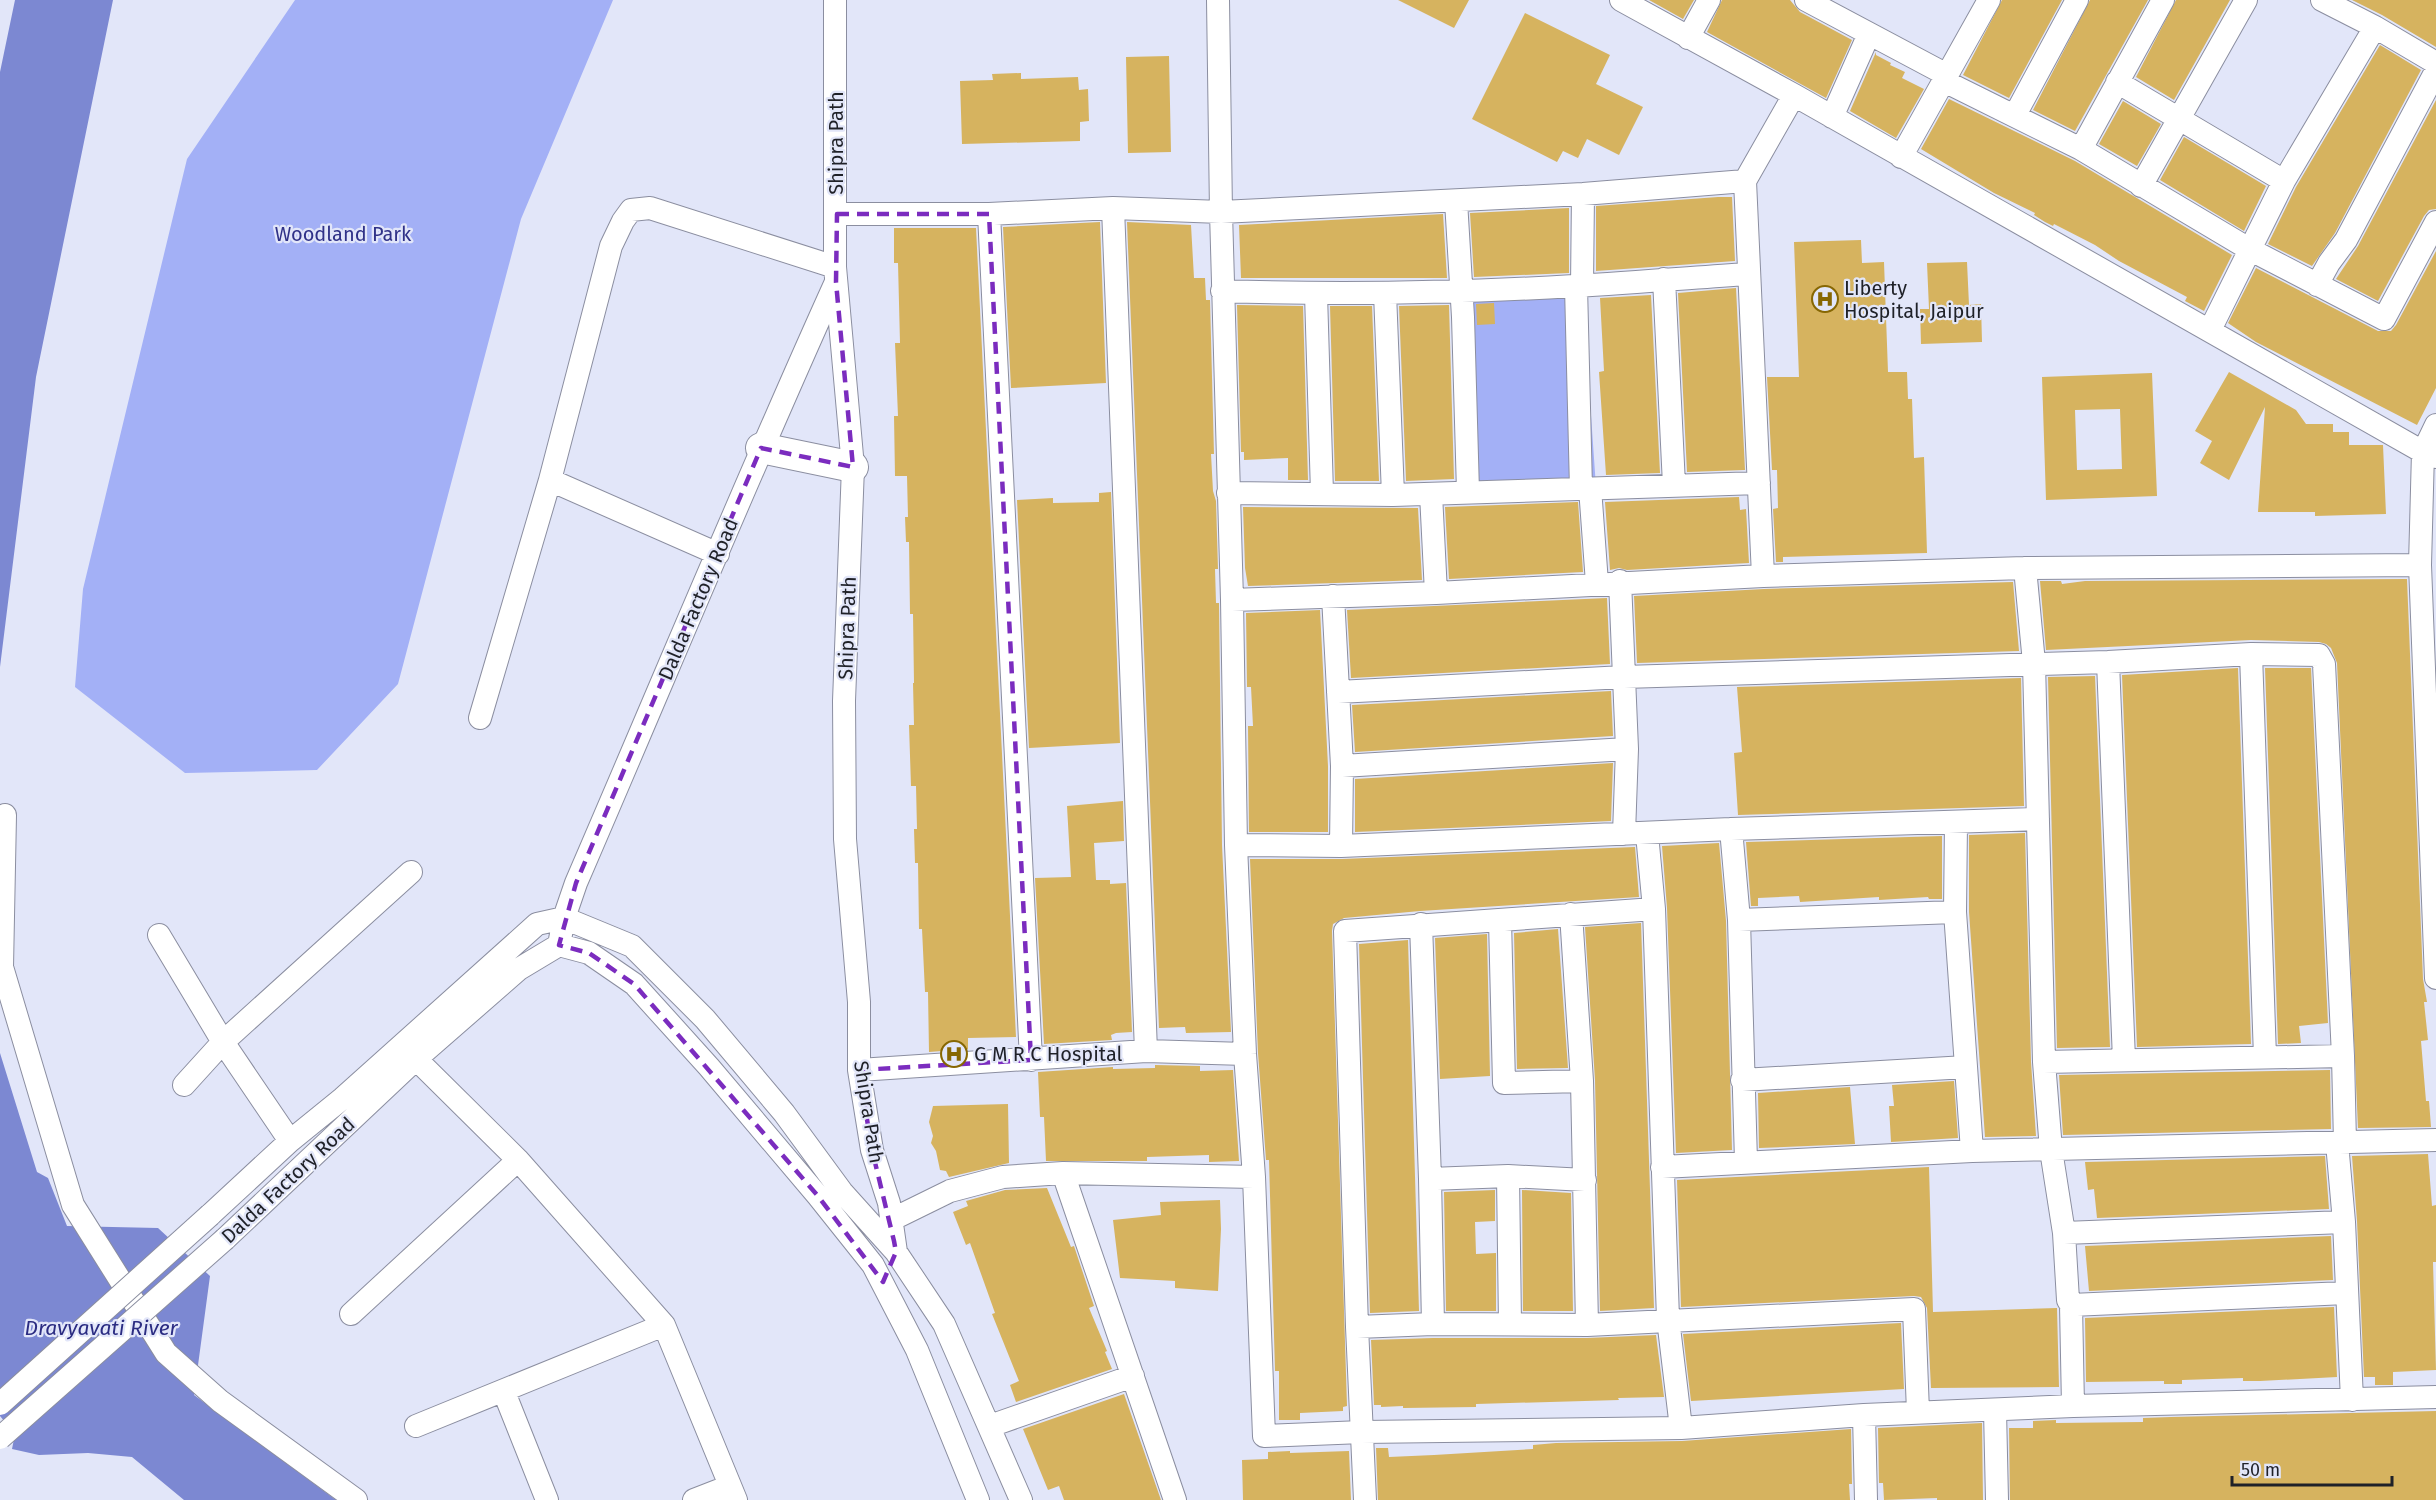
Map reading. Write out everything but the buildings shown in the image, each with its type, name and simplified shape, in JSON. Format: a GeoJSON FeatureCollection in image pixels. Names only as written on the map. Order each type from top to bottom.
{"type":"FeatureCollection","features":[{"type":"Feature","properties":{"kind":"main road"},"geometry":{"type":"LineString","coordinates":[[761,448],[853,467]]}},
{"type":"Feature","properties":{"kind":"street","name":"Shipra Path"},"geometry":{"type":"LineString","coordinates":[[835,0],[836,274],[853,467],[844,701],[844,839],[860,1002],[859,1070],[872,1150],[889,1203],[896,1252],[944,1324],[1022,1500]]}},
{"type":"Feature","properties":{"kind":"street"},"geometry":{"type":"LineString","coordinates":[[1218,0],[1222,291],[1232,600],[1236,845],[1245,1054],[1254,1177],[1264,1436],[1362,1432],[1681,1428],[1918,1412],[2073,1406],[2436,1398]]}},
{"type":"Feature","properties":{"kind":"street"},"geometry":{"type":"LineString","coordinates":[[1621,0],[1794,95],[1901,158],[2430,454]]}},
{"type":"Feature","properties":{"kind":"street"},"geometry":{"type":"LineString","coordinates":[[1688,38],[1709,0]]}},
{"type":"Feature","properties":{"kind":"street"},"geometry":{"type":"LineString","coordinates":[[1901,158],[1989,0]]}},
{"type":"Feature","properties":{"kind":"street"},"geometry":{"type":"LineString","coordinates":[[2015,115],[2077,0]]}},
{"type":"Feature","properties":{"kind":"street"},"geometry":{"type":"LineString","coordinates":[[2081,148],[2163,0]]}},
{"type":"Feature","properties":{"kind":"street"},"geometry":{"type":"LineString","coordinates":[[2141,186],[2246,0]]}},
{"type":"Feature","properties":{"kind":"street"},"geometry":{"type":"LineString","coordinates":[[2322,0],[2375,27],[2436,63]]}},
{"type":"Feature","properties":{"kind":"street"},"geometry":{"type":"LineString","coordinates":[[1813,2],[1945,78],[2081,148],[2249,249],[2384,319],[2436,222]]}},
{"type":"Feature","properties":{"kind":"street"},"geometry":{"type":"LineString","coordinates":[[2210,330],[2284,181],[2375,27]]}},
{"type":"Feature","properties":{"kind":"street"},"geometry":{"type":"LineString","coordinates":[[1832,117],[1869,34]]}},
{"type":"Feature","properties":{"kind":"street"},"geometry":{"type":"LineString","coordinates":[[2317,285],[2329,263],[2346,240],[2436,71]]}},
{"type":"Feature","properties":{"kind":"street"},"geometry":{"type":"LineString","coordinates":[[2116,82],[2284,181]]}},
{"type":"Feature","properties":{"kind":"street"},"geometry":{"type":"LineString","coordinates":[[1762,576],[1747,274],[1745,181],[1794,95]]}},
{"type":"Feature","properties":{"kind":"street"},"geometry":{"type":"LineString","coordinates":[[837,214],[989,214],[1113,208],[1221,212],[1583,194],[1745,181]]}},
{"type":"Feature","properties":{"kind":"street"},"geometry":{"type":"LineString","coordinates":[[1583,194],[1579,286],[1586,488],[1597,583]]}},
{"type":"Feature","properties":{"kind":"street"},"geometry":{"type":"LineString","coordinates":[[1456,201],[1462,291],[1468,492]]}},
{"type":"Feature","properties":{"kind":"street"},"geometry":{"type":"LineString","coordinates":[[480,717],[550,480],[611,246],[631,210],[650,208],[836,274]]}},
{"type":"Feature","properties":{"kind":"street"},"geometry":{"type":"LineString","coordinates":[[1113,208],[1146,1051]]}},
{"type":"Feature","properties":{"kind":"street"},"geometry":{"type":"LineString","coordinates":[[989,214],[1031,1060]]}},
{"type":"Feature","properties":{"kind":"street","name":"Dalda Factory Road"},"geometry":{"type":"LineString","coordinates":[[0,1438],[225,1239],[238,1224],[416,1059],[519,969],[559,945],[564,918],[576,883],[836,274]]}},
{"type":"Feature","properties":{"kind":"street"},"geometry":{"type":"LineString","coordinates":[[1222,291],[1316,294],[1462,291],[1579,286],[1747,274]]}},
{"type":"Feature","properties":{"kind":"street"},"geometry":{"type":"LineString","coordinates":[[1664,279],[1674,485]]}},
{"type":"Feature","properties":{"kind":"street"},"geometry":{"type":"LineString","coordinates":[[1385,293],[1394,495]]}},
{"type":"Feature","properties":{"kind":"street"},"geometry":{"type":"LineString","coordinates":[[1316,294],[1322,493]]}},
{"type":"Feature","properties":{"kind":"street"},"geometry":{"type":"LineString","coordinates":[[2436,425],[2430,454],[2420,565],[2436,978]]}},
{"type":"Feature","properties":{"kind":"street"},"geometry":{"type":"LineString","coordinates":[[550,480],[718,554]]}},
{"type":"Feature","properties":{"kind":"street"},"geometry":{"type":"LineString","coordinates":[[1228,493],[1394,495],[1759,483]]}},
{"type":"Feature","properties":{"kind":"street"},"geometry":{"type":"LineString","coordinates":[[1431,494],[1436,593]]}},
{"type":"Feature","properties":{"kind":"street"},"geometry":{"type":"LineString","coordinates":[[1232,600],[1436,593],[1620,581],[2025,567],[2420,565]]}},
{"type":"Feature","properties":{"kind":"street"},"geometry":{"type":"LineString","coordinates":[[2025,567],[2034,663],[2044,1062],[2051,1150],[2064,1233],[2067,1291],[2071,1305],[2073,1406]]}},
{"type":"Feature","properties":{"kind":"street"},"geometry":{"type":"LineString","coordinates":[[1620,581],[1627,749],[1635,834],[1654,909],[1668,1319],[1681,1428]]}},
{"type":"Feature","properties":{"kind":"street"},"geometry":{"type":"LineString","coordinates":[[1333,596],[1342,766],[1341,846]]}},
{"type":"Feature","properties":{"kind":"street"},"geometry":{"type":"LineString","coordinates":[[1338,693],[1624,677],[2108,662],[2251,654],[2319,656],[2324,664],[2343,1056],[2341,1143],[2352,1400]]}},
{"type":"Feature","properties":{"kind":"street"},"geometry":{"type":"LineString","coordinates":[[2251,654],[2265,1057]]}},
{"type":"Feature","properties":{"kind":"street"},"geometry":{"type":"LineString","coordinates":[[2108,662],[2124,1060]]}},
{"type":"Feature","properties":{"kind":"street"},"geometry":{"type":"LineString","coordinates":[[1342,766],[1627,749]]}},
{"type":"Feature","properties":{"kind":"street"},"geometry":{"type":"LineString","coordinates":[[5,815],[2,967],[73,1205],[166,1353],[220,1401],[356,1500]]}},
{"type":"Feature","properties":{"kind":"street"},"geometry":{"type":"LineString","coordinates":[[1236,845],[1341,846],[1731,829],[2038,819]]}},
{"type":"Feature","properties":{"kind":"street"},"geometry":{"type":"LineString","coordinates":[[1956,823],[1955,912],[1972,1151]]}},
{"type":"Feature","properties":{"kind":"street"},"geometry":{"type":"LineString","coordinates":[[1731,829],[1739,920],[1746,1161]]}},
{"type":"Feature","properties":{"kind":"street"},"geometry":{"type":"LineString","coordinates":[[184,1085],[223,1042],[411,872]]}},
{"type":"Feature","properties":{"kind":"street"},"geometry":{"type":"LineString","coordinates":[[1365,1500],[1345,931],[1654,909]]}},
{"type":"Feature","properties":{"kind":"street"},"geometry":{"type":"LineString","coordinates":[[1739,920],[1955,912]]}},
{"type":"Feature","properties":{"kind":"street"},"geometry":{"type":"LineString","coordinates":[[1571,915],[1586,1180],[1587,1324]]}},
{"type":"Feature","properties":{"kind":"street"},"geometry":{"type":"LineString","coordinates":[[564,918],[632,946],[705,1019],[784,1113],[842,1192],[896,1252],[883,1282]]}},
{"type":"Feature","properties":{"kind":"street","name":"Dalda Factory Road"},"geometry":{"type":"LineString","coordinates":[[0,1404],[290,1141],[343,1098],[537,924],[564,918]]}},
{"type":"Feature","properties":{"kind":"street"},"geometry":{"type":"LineString","coordinates":[[1500,920],[1504,1083],[1582,1081]]}},
{"type":"Feature","properties":{"kind":"street"},"geometry":{"type":"LineString","coordinates":[[1421,924],[1433,1323]]}},
{"type":"Feature","properties":{"kind":"street"},"geometry":{"type":"LineString","coordinates":[[159,934],[223,1042],[290,1141]]}},
{"type":"Feature","properties":{"kind":"street"},"geometry":{"type":"LineString","coordinates":[[559,945],[590,952],[634,984],[709,1067],[873,1265],[917,1350],[977,1500]]}},
{"type":"Feature","properties":{"kind":"street"},"geometry":{"type":"LineString","coordinates":[[859,1070],[1146,1051],[1245,1054]]}},
{"type":"Feature","properties":{"kind":"street"},"geometry":{"type":"LineString","coordinates":[[2044,1062],[2343,1056]]}},
{"type":"Feature","properties":{"kind":"street"},"geometry":{"type":"LineString","coordinates":[[416,1059],[518,1160],[664,1325],[733,1493],[694,1500]]}},
{"type":"Feature","properties":{"kind":"street"},"geometry":{"type":"LineString","coordinates":[[1742,1080],[1966,1067]]}},
{"type":"Feature","properties":{"kind":"street"},"geometry":{"type":"LineString","coordinates":[[1662,1167],[1972,1151],[2436,1140]]}},
{"type":"Feature","properties":{"kind":"street"},"geometry":{"type":"LineString","coordinates":[[351,1314],[518,1160]]}},
{"type":"Feature","properties":{"kind":"street"},"geometry":{"type":"LineString","coordinates":[[891,1220],[951,1191],[1003,1177],[1063,1173],[1254,1177]]}},
{"type":"Feature","properties":{"kind":"street"},"geometry":{"type":"LineString","coordinates":[[1063,1173],[1175,1500]]}},
{"type":"Feature","properties":{"kind":"street"},"geometry":{"type":"LineString","coordinates":[[1430,1179],[1508,1176],[1586,1180]]}},
{"type":"Feature","properties":{"kind":"street"},"geometry":{"type":"LineString","coordinates":[[1508,1176],[1510,1324]]}},
{"type":"Feature","properties":{"kind":"street"},"geometry":{"type":"LineString","coordinates":[[2064,1233],[2344,1222]]}},
{"type":"Feature","properties":{"kind":"street"},"geometry":{"type":"LineString","coordinates":[[2071,1305],[2346,1293]]}},
{"type":"Feature","properties":{"kind":"street"},"geometry":{"type":"LineString","coordinates":[[1358,1328],[1433,1323],[1587,1324],[1914,1308],[1918,1412]]}},
{"type":"Feature","properties":{"kind":"street"},"geometry":{"type":"LineString","coordinates":[[416,1426],[664,1325]]}},
{"type":"Feature","properties":{"kind":"street"},"geometry":{"type":"LineString","coordinates":[[990,1426],[1132,1376]]}},
{"type":"Feature","properties":{"kind":"street"},"geometry":{"type":"LineString","coordinates":[[504,1392],[547,1500]]}},
{"type":"Feature","properties":{"kind":"street"},"geometry":{"type":"LineString","coordinates":[[1995,1410],[1997,1500]]}},
{"type":"Feature","properties":{"kind":"street"},"geometry":{"type":"LineString","coordinates":[[1864,1415],[1866,1500]]}},
{"type":"Feature","properties":{"kind":"highlighted area"},"geometry":{"type":"Polygon","coordinates":[[[837,214],[989,214],[1031,1060],[859,1070],[872,1150],[896,1252],[883,1282],[818,1196],[634,984],[589,953],[559,945],[576,883],[761,448],[853,467],[836,282],[837,214]]]}},
{"type":"Feature","properties":{"kind":"green space","name":"Woodland Park"},"geometry":{"type":"Polygon","coordinates":[[[295,0],[613,0],[521,219],[398,684],[317,770],[185,773],[75,687],[83,589],[187,159],[295,0]]]}},
{"type":"Feature","properties":{"kind":"green space"},"geometry":{"type":"Polygon","coordinates":[[[1582,286],[1596,487],[1457,493],[1455,291],[1582,286]]]}},
{"type":"Feature","properties":{"kind":"water"},"geometry":{"type":"Polygon","coordinates":[[[15,0],[113,0],[36,377],[0,667],[0,72],[15,0]]]}},
{"type":"Feature","properties":{"kind":"water","name":"Dravyavati River"},"geometry":{"type":"Polygon","coordinates":[[[0,1053],[37,1172],[48,1178],[67,1226],[158,1228],[210,1276],[194,1395],[336,1500],[184,1500],[132,1457],[88,1453],[39,1455],[12,1449],[15,1434],[0,1416],[0,1053]]]}},
{"type":"Feature","properties":{"kind":"place","name":"Liberty Hospital, Jaipur"},"geometry":{"type":"Point","coordinates":[1825,299]}},
{"type":"Feature","properties":{"kind":"place","name":"G M R C Hospital"},"geometry":{"type":"Point","coordinates":[954,1054]}}]}
